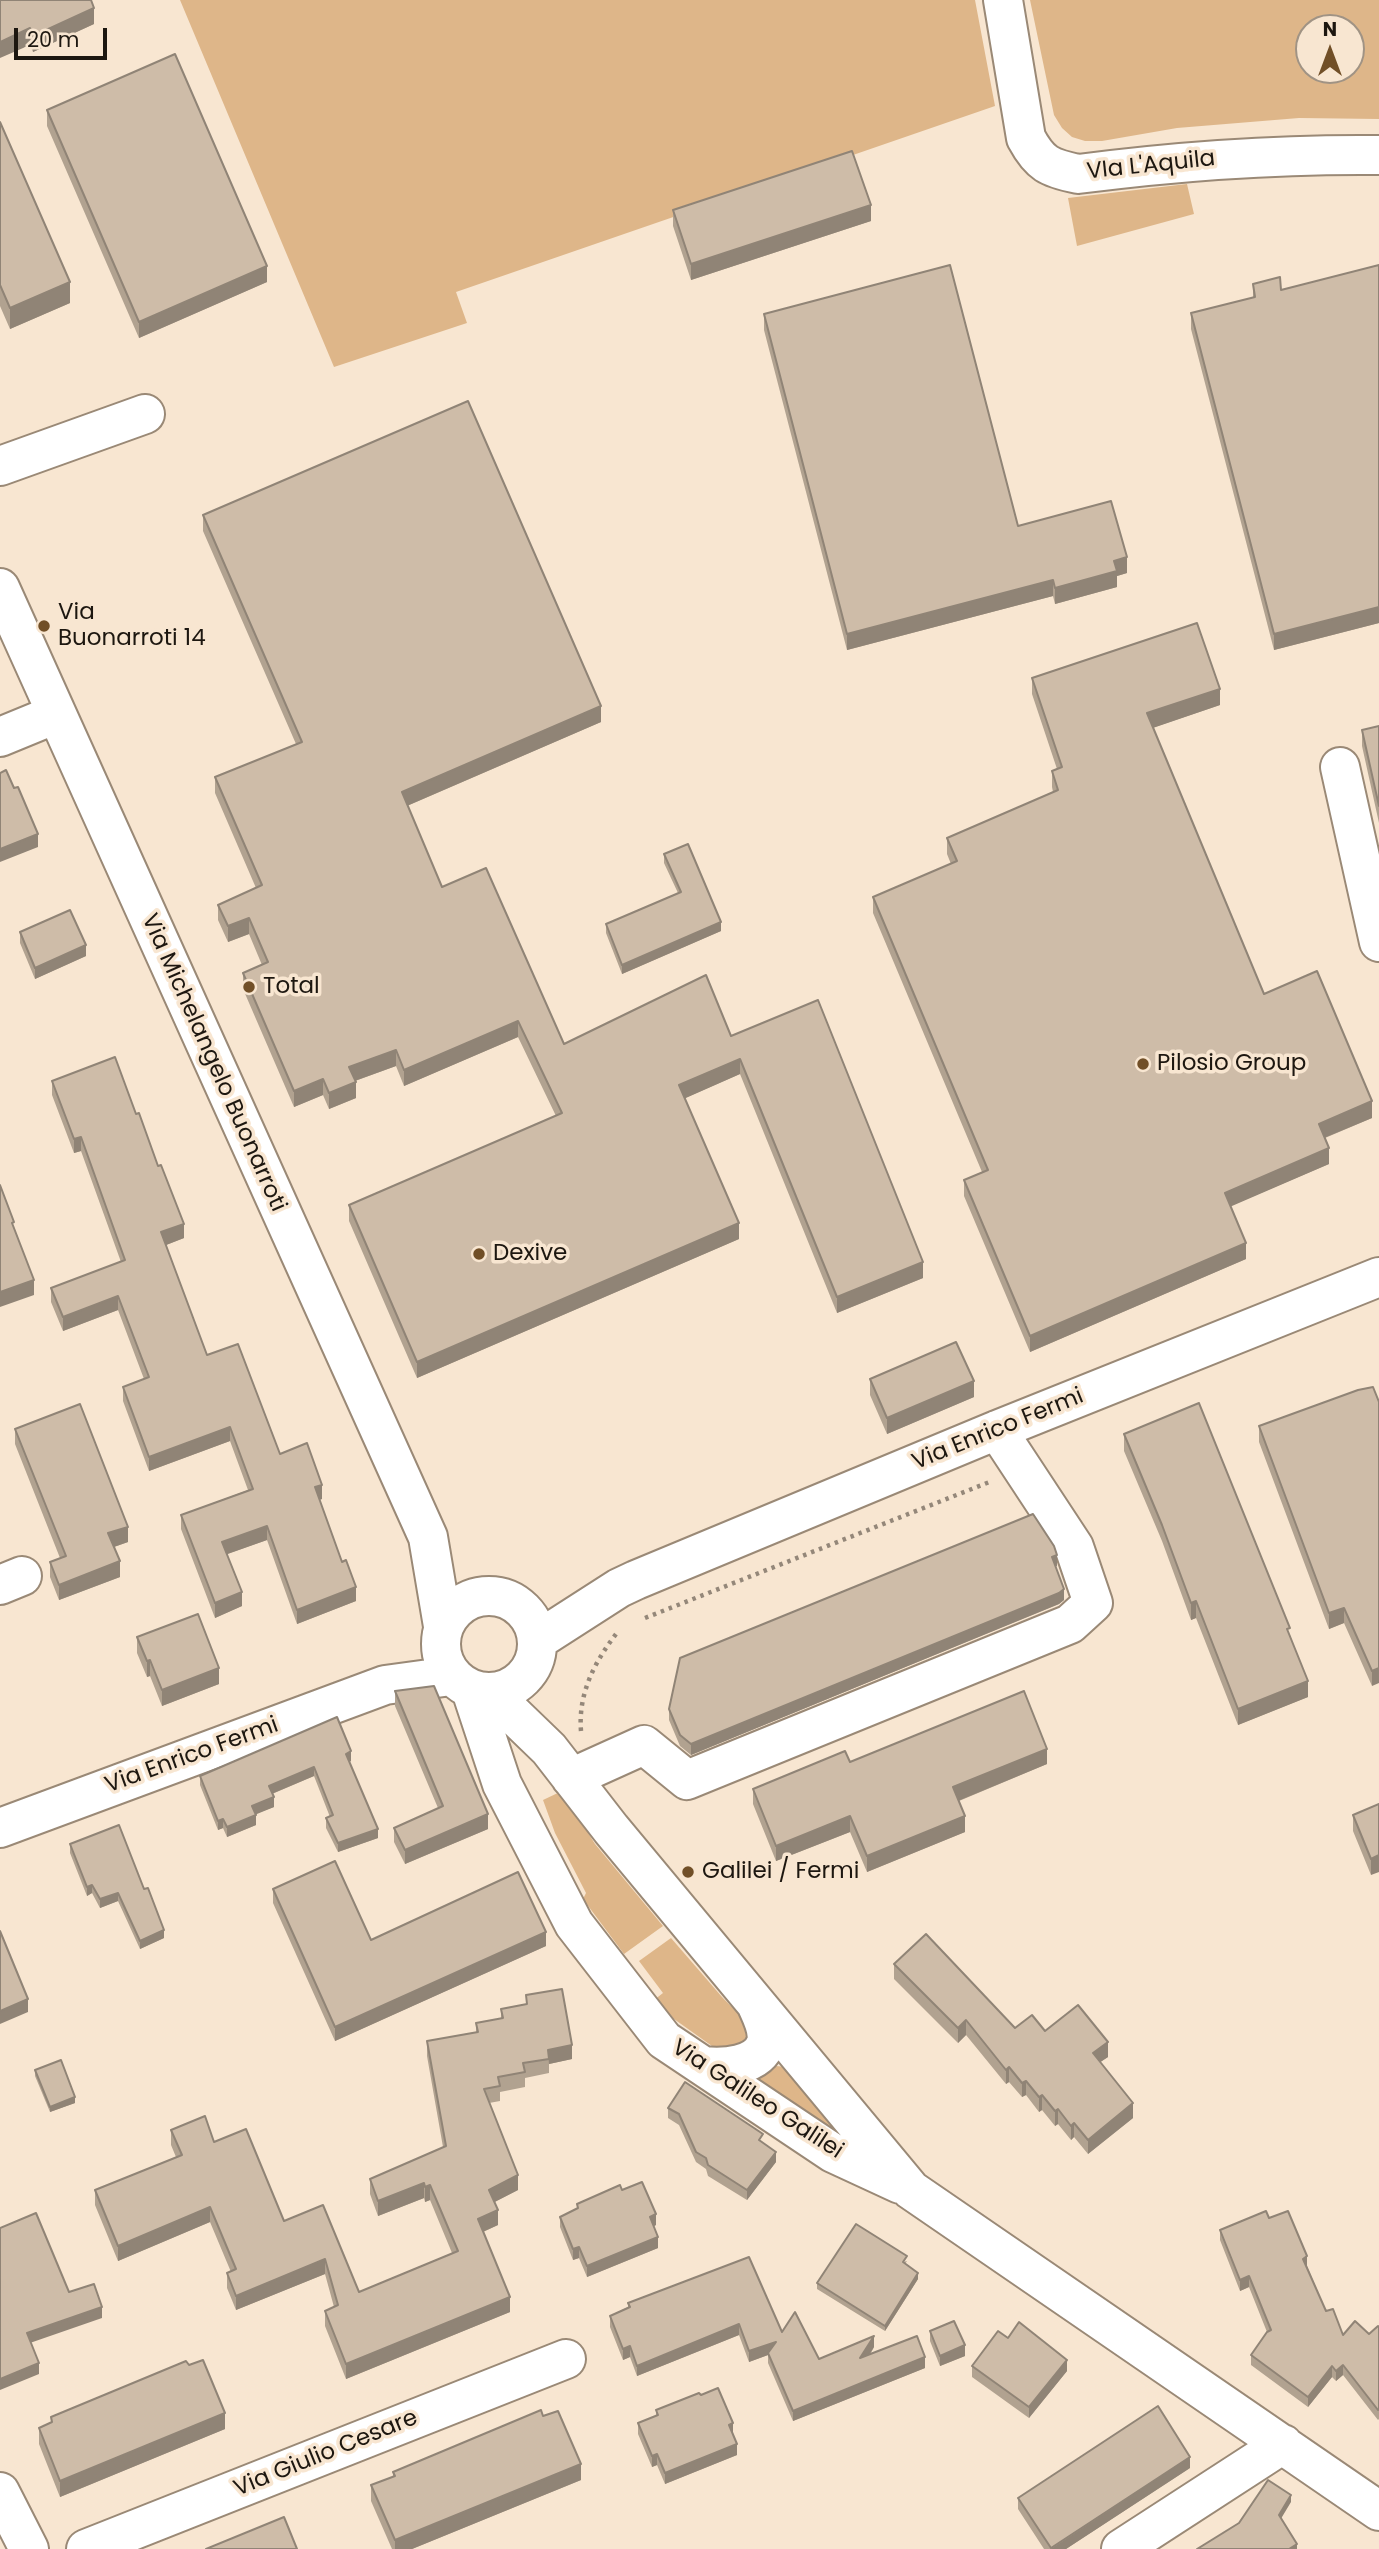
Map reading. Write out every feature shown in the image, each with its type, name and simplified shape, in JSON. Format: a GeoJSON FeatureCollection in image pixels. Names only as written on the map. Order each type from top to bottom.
{"type":"FeatureCollection","features":[{"type":"Feature","properties":{"kind":"street","name":"VIa L'Aquila"},"geometry":{"type":"LineString","coordinates":[[1004,5],[1026,138],[1044,163],[1058,170],[1078,174],[1223,158],[1308,154],[1379,155]]}},
{"type":"Feature","properties":{"kind":"street"},"geometry":{"type":"LineString","coordinates":[[0,466],[145,414]]}},
{"type":"Feature","properties":{"kind":"street","name":"Via Michelangelo Buonarroti"},"geometry":{"type":"LineString","coordinates":[[0,588],[428,1537],[441,1632]]}},
{"type":"Feature","properties":{"kind":"street"},"geometry":{"type":"LineString","coordinates":[[0,737],[55,714]]}},
{"type":"Feature","properties":{"kind":"street"},"geometry":{"type":"LineString","coordinates":[[1340,767],[1379,942]]}},
{"type":"Feature","properties":{"kind":"street","name":"Via Enrico Fermi"},"geometry":{"type":"LineString","coordinates":[[535,1653],[619,1588],[997,1430],[1379,1277]]}},
{"type":"Feature","properties":{"kind":"street"},"geometry":{"type":"LineString","coordinates":[[567,1755],[644,1745],[687,1780],[1070,1624],[1093,1602],[1074,1547],[997,1430]]}},
{"type":"Feature","properties":{"kind":"street","name":"Via Michelangelo Buonarroti"},"geometry":{"type":"LineString","coordinates":[[428,1537],[503,1598]]}},
{"type":"Feature","properties":{"kind":"street","name":"Via Enrico Fermi"},"geometry":{"type":"LineString","coordinates":[[503,1598],[619,1588]]}},
{"type":"Feature","properties":{"kind":"street"},"geometry":{"type":"LineString","coordinates":[[503,1598],[531,1618],[535,1653],[515,1685],[471,1686],[442,1658],[441,1632],[461,1602],[503,1598]]}},
{"type":"Feature","properties":{"kind":"street","name":"Via Enrico Fermi"},"geometry":{"type":"LineString","coordinates":[[385,1685],[441,1632]]}},
{"type":"Feature","properties":{"kind":"street","name":"Via Galileo Galilei"},"geometry":{"type":"LineString","coordinates":[[535,1653],[567,1755]]}},
{"type":"Feature","properties":{"kind":"street","name":"Via Enrico Fermi"},"geometry":{"type":"LineString","coordinates":[[0,1828],[385,1685],[471,1686]]}},
{"type":"Feature","properties":{"kind":"street","name":"Via Galileo Galilei"},"geometry":{"type":"LineString","coordinates":[[471,1686],[567,1755],[757,2006],[911,2190]]}},
{"type":"Feature","properties":{"kind":"street","name":"Via Galileo Galilei"},"geometry":{"type":"LineString","coordinates":[[471,1686],[502,1784],[574,1924],[664,2040],[833,2153],[911,2190],[1379,2511]]}},
{"type":"Feature","properties":{"kind":"street"},"geometry":{"type":"LineString","coordinates":[[704,2066],[723,2068],[743,2063],[759,2054],[766,2042],[765,2025],[757,2006]]}},
{"type":"Feature","properties":{"kind":"street","name":"Via Giulio Cesare"},"geometry":{"type":"LineString","coordinates":[[86,2549],[566,2359]]}},
{"type":"Feature","properties":{"kind":"street"},"geometry":{"type":"LineString","coordinates":[[1121,2549],[1283,2444]]}},
{"type":"Feature","properties":{"kind":"street"},"geometry":{"type":"LineString","coordinates":[[0,2492],[29,2549]]}},
{"type":"Feature","properties":{"kind":"path"},"geometry":{"type":"LineString","coordinates":[[639,1620],[1023,1469]]}},
{"type":"Feature","properties":{"kind":"path"},"geometry":{"type":"LineString","coordinates":[[567,1755],[584,1690],[600,1655],[617,1632]]}},
{"type":"Feature","properties":{"kind":"shaded area"},"geometry":{"type":"Polygon","coordinates":[[[180,0],[975,0],[995,106],[456,292],[467,323],[334,367],[180,0]]]}},
{"type":"Feature","properties":{"kind":"shaded area"},"geometry":{"type":"Polygon","coordinates":[[[1030,0],[1379,0],[1379,119],[1299,118],[1177,128],[1102,141],[1085,141],[1072,137],[1054,115],[1030,0]]]}},
{"type":"Feature","properties":{"kind":"shaded area"},"geometry":{"type":"Polygon","coordinates":[[[1187,184],[1194,214],[1077,246],[1068,198],[1187,184]]]}},
{"type":"Feature","properties":{"kind":"shaded area"},"geometry":{"type":"Polygon","coordinates":[[[562,1791],[595,1844],[663,1926],[624,1954],[583,1899],[586,1893],[555,1833],[543,1800],[562,1791]]]}},
{"type":"Feature","properties":{"kind":"shaded area"},"geometry":{"type":"Polygon","coordinates":[[[671,1938],[760,2036],[755,2042],[719,2051],[674,2019],[654,2000],[663,1993],[639,1961],[671,1938]]]}},
{"type":"Feature","properties":{"kind":"shaded area"},"geometry":{"type":"Polygon","coordinates":[[[776,2066],[787,2067],[869,2153],[817,2126],[757,2080],[757,2076],[776,2066]]]}},
{"type":"Feature","properties":{"kind":"building"},"geometry":{"type":"Polygon","coordinates":[[[0,0],[91,0],[94,8],[33,36],[30,28],[0,42],[0,0]]]}},
{"type":"Feature","properties":{"kind":"building"},"geometry":{"type":"Polygon","coordinates":[[[175,54],[267,266],[139,322],[47,110],[175,54]]]}},
{"type":"Feature","properties":{"kind":"building"},"geometry":{"type":"Polygon","coordinates":[[[0,122],[70,282],[10,308],[0,285],[0,122]]]}},
{"type":"Feature","properties":{"kind":"building"},"geometry":{"type":"Polygon","coordinates":[[[852,151],[871,205],[691,264],[673,210],[852,151]]]}},
{"type":"Feature","properties":{"kind":"building"},"geometry":{"type":"Polygon","coordinates":[[[950,265],[1018,526],[1111,501],[1127,557],[1114,561],[1117,571],[1055,588],[1053,580],[847,634],[764,314],[950,265]]]}},
{"type":"Feature","properties":{"kind":"building"},"geometry":{"type":"Polygon","coordinates":[[[1379,265],[1379,607],[1274,634],[1191,313],[1255,297],[1253,284],[1280,277],[1281,290],[1379,265]]]}},
{"type":"Feature","properties":{"kind":"building"},"geometry":{"type":"Polygon","coordinates":[[[468,401],[601,706],[402,792],[442,887],[486,868],[564,1044],[706,975],[731,1036],[818,1000],[923,1262],[837,1297],[740,1059],[679,1085],[739,1223],[417,1362],[349,1205],[562,1113],[518,1021],[404,1070],[396,1050],[349,1067],[356,1082],[329,1093],[323,1079],[294,1091],[243,973],[268,962],[249,918],[228,926],[218,905],[262,885],[215,777],[302,742],[203,515],[468,401]]]}},
{"type":"Feature","properties":{"kind":"building","name":"Pilosio Group"},"geometry":{"type":"Polygon","coordinates":[[[1197,623],[1220,689],[1147,713],[1264,994],[1317,971],[1372,1101],[1319,1124],[1329,1148],[1225,1193],[1246,1243],[1030,1336],[964,1180],[988,1170],[873,897],[957,861],[947,838],[1058,790],[1052,771],[1062,767],[1032,678],[1197,623]]]}},
{"type":"Feature","properties":{"kind":"building"},"geometry":{"type":"Polygon","coordinates":[[[1379,726],[1379,806],[1362,730],[1379,726]]]}},
{"type":"Feature","properties":{"kind":"building"},"geometry":{"type":"Polygon","coordinates":[[[6,770],[14,788],[18,787],[38,834],[0,849],[0,773],[6,770]]]}},
{"type":"Feature","properties":{"kind":"building"},"geometry":{"type":"Polygon","coordinates":[[[688,844],[721,922],[622,965],[606,924],[681,892],[664,854],[688,844]]]}},
{"type":"Feature","properties":{"kind":"building"},"geometry":{"type":"Polygon","coordinates":[[[70,910],[86,945],[35,968],[20,932],[70,910]]]}},
{"type":"Feature","properties":{"kind":"building"},"geometry":{"type":"Polygon","coordinates":[[[115,1057],[136,1114],[139,1113],[158,1166],[161,1165],[184,1224],[161,1232],[207,1355],[238,1344],[280,1454],[307,1443],[322,1485],[315,1487],[342,1562],[346,1560],[356,1587],[297,1610],[267,1526],[222,1542],[242,1592],[215,1603],[181,1515],[253,1489],[230,1427],[149,1457],[123,1387],[149,1377],[118,1296],[63,1317],[51,1288],[125,1260],[81,1137],[74,1139],[52,1081],[115,1057]]]}},
{"type":"Feature","properties":{"kind":"building"},"geometry":{"type":"Polygon","coordinates":[[[0,1185],[34,1280],[0,1292],[0,1185]]]}},
{"type":"Feature","properties":{"kind":"building"},"geometry":{"type":"Polygon","coordinates":[[[956,1342],[974,1381],[887,1418],[870,1379],[956,1342]]]}},
{"type":"Feature","properties":{"kind":"building"},"geometry":{"type":"Polygon","coordinates":[[[1373,1387],[1379,1402],[1379,1668],[1372,1671],[1344,1608],[1329,1613],[1259,1426],[1373,1387]]]}},
{"type":"Feature","properties":{"kind":"building"},"geometry":{"type":"Polygon","coordinates":[[[1199,1403],[1290,1628],[1287,1629],[1308,1681],[1238,1709],[1196,1601],[1191,1603],[1124,1434],[1199,1403]]]}},
{"type":"Feature","properties":{"kind":"building"},"geometry":{"type":"Polygon","coordinates":[[[80,1404],[128,1527],[108,1533],[120,1561],[59,1585],[50,1562],[66,1556],[15,1429],[80,1404]]]}},
{"type":"Feature","properties":{"kind":"building"},"geometry":{"type":"Polygon","coordinates":[[[1033,1514],[1057,1555],[1052,1557],[1064,1589],[1059,1593],[691,1744],[680,1735],[669,1709],[680,1658],[1033,1514]]]}},
{"type":"Feature","properties":{"kind":"building"},"geometry":{"type":"Polygon","coordinates":[[[198,1614],[219,1668],[162,1690],[137,1637],[198,1614]]]}},
{"type":"Feature","properties":{"kind":"building"},"geometry":{"type":"Polygon","coordinates":[[[434,1686],[488,1814],[405,1850],[394,1828],[443,1806],[395,1691],[434,1686]]]}},
{"type":"Feature","properties":{"kind":"building"},"geometry":{"type":"Polygon","coordinates":[[[1024,1691],[1047,1749],[953,1787],[965,1816],[867,1856],[850,1816],[776,1846],[753,1789],[845,1751],[850,1762],[1024,1691]]]}},
{"type":"Feature","properties":{"kind":"building"},"geometry":{"type":"Polygon","coordinates":[[[337,1717],[351,1751],[346,1754],[378,1829],[338,1843],[326,1818],[333,1815],[314,1767],[269,1786],[274,1797],[252,1806],[256,1815],[227,1827],[223,1819],[218,1821],[200,1776],[337,1717]]]}},
{"type":"Feature","properties":{"kind":"building"},"geometry":{"type":"Polygon","coordinates":[[[1379,1804],[1379,1855],[1371,1859],[1353,1815],[1379,1804]]]}},
{"type":"Feature","properties":{"kind":"building"},"geometry":{"type":"Polygon","coordinates":[[[119,1825],[144,1889],[148,1888],[164,1930],[140,1941],[118,1893],[100,1899],[92,1885],[87,1887],[70,1844],[119,1825]]]}},
{"type":"Feature","properties":{"kind":"building"},"geometry":{"type":"Polygon","coordinates":[[[335,1861],[371,1940],[518,1872],[546,1932],[335,2027],[273,1889],[335,1861]]]}},
{"type":"Feature","properties":{"kind":"building"},"geometry":{"type":"Polygon","coordinates":[[[0,1931],[28,1999],[0,2011],[0,1931]]]}},
{"type":"Feature","properties":{"kind":"building"},"geometry":{"type":"Polygon","coordinates":[[[926,1934],[1015,2028],[1032,2015],[1045,2031],[1078,2005],[1108,2042],[1093,2053],[1133,2103],[1088,2140],[1074,2123],[1071,2126],[1058,2109],[1055,2111],[1042,2095],[1039,2097],[1026,2081],[1022,2083],[1009,2067],[1006,2070],[966,2020],[958,2028],[894,1964],[926,1934]]]}},
{"type":"Feature","properties":{"kind":"building"},"geometry":{"type":"Polygon","coordinates":[[[562,1989],[572,2045],[548,2050],[549,2059],[523,2063],[525,2072],[498,2077],[500,2086],[484,2089],[518,2175],[489,2190],[498,2210],[478,2219],[510,2297],[346,2364],[325,2311],[338,2305],[325,2259],[236,2296],[227,2273],[236,2269],[210,2207],[118,2246],[95,2190],[182,2155],[171,2130],[205,2116],[214,2142],[246,2129],[284,2221],[323,2205],[359,2292],[458,2251],[430,2185],[425,2187],[424,2183],[378,2201],[370,2179],[446,2146],[427,2041],[478,2032],[476,2023],[503,2018],[501,2009],[527,2004],[526,1995],[562,1989]]]}},
{"type":"Feature","properties":{"kind":"building"},"geometry":{"type":"Polygon","coordinates":[[[61,2060],[75,2097],[50,2107],[35,2070],[61,2060]]]}},
{"type":"Feature","properties":{"kind":"building"},"geometry":{"type":"Polygon","coordinates":[[[685,2082],[763,2134],[759,2140],[776,2152],[747,2190],[708,2165],[706,2158],[696,2152],[679,2114],[668,2108],[685,2082]]]}},
{"type":"Feature","properties":{"kind":"building"},"geometry":{"type":"Polygon","coordinates":[[[642,2182],[656,2214],[650,2217],[658,2237],[587,2266],[579,2247],[573,2249],[560,2217],[578,2208],[577,2204],[620,2185],[622,2190],[642,2182]]]}},
{"type":"Feature","properties":{"kind":"building"},"geometry":{"type":"Polygon","coordinates":[[[1266,2211],[1269,2218],[1288,2211],[1307,2256],[1303,2259],[1326,2311],[1333,2309],[1343,2335],[1355,2321],[1369,2334],[1379,2327],[1378,2410],[1343,2365],[1336,2371],[1332,2366],[1308,2397],[1251,2355],[1271,2330],[1249,2276],[1240,2280],[1220,2230],[1266,2211]]]}},
{"type":"Feature","properties":{"kind":"building"},"geometry":{"type":"Polygon","coordinates":[[[36,2213],[69,2292],[94,2284],[102,2307],[27,2333],[39,2363],[0,2379],[0,2228],[36,2213]]]}},
{"type":"Feature","properties":{"kind":"building"},"geometry":{"type":"Polygon","coordinates":[[[856,2224],[907,2256],[903,2262],[918,2273],[885,2326],[817,2283],[856,2224]]]}},
{"type":"Feature","properties":{"kind":"building"},"geometry":{"type":"Polygon","coordinates":[[[749,2257],[782,2332],[795,2312],[819,2359],[874,2336],[860,2358],[917,2336],[925,2357],[793,2411],[768,2353],[776,2342],[749,2351],[739,2324],[637,2366],[630,2346],[623,2349],[610,2316],[630,2307],[628,2303],[749,2257]]]}},
{"type":"Feature","properties":{"kind":"building"},"geometry":{"type":"Polygon","coordinates":[[[954,2321],[965,2345],[940,2356],[930,2331],[954,2321]]]}},
{"type":"Feature","properties":{"kind":"building"},"geometry":{"type":"Polygon","coordinates":[[[1019,2322],[1067,2360],[1029,2407],[972,2366],[998,2331],[1008,2338],[1019,2322]]]}},
{"type":"Feature","properties":{"kind":"building"},"geometry":{"type":"Polygon","coordinates":[[[203,2360],[225,2413],[60,2481],[39,2428],[52,2422],[51,2417],[186,2361],[189,2365],[203,2360]]]}},
{"type":"Feature","properties":{"kind":"building"},"geometry":{"type":"Polygon","coordinates":[[[718,2388],[733,2423],[729,2425],[737,2444],[665,2473],[657,2454],[652,2456],[638,2423],[658,2415],[656,2410],[718,2388]]]}},
{"type":"Feature","properties":{"kind":"building"},"geometry":{"type":"Polygon","coordinates":[[[1158,2406],[1190,2457],[1051,2548],[1018,2498],[1158,2406]]]}},
{"type":"Feature","properties":{"kind":"building"},"geometry":{"type":"Polygon","coordinates":[[[541,2410],[543,2416],[558,2411],[581,2464],[395,2540],[371,2485],[395,2476],[393,2472],[541,2410]]]}},
{"type":"Feature","properties":{"kind":"building"},"geometry":{"type":"Polygon","coordinates":[[[1268,2480],[1291,2495],[1279,2515],[1297,2544],[1289,2549],[1197,2549],[1239,2523],[1268,2480]]]}},
{"type":"Feature","properties":{"kind":"building"},"geometry":{"type":"Polygon","coordinates":[[[284,2517],[297,2549],[206,2549],[284,2517]]]}},
{"type":"Feature","properties":{"kind":"place","name":"Via Buonarroti 14"},"geometry":{"type":"Point","coordinates":[44,626]}},
{"type":"Feature","properties":{"kind":"place","name":"Total"},"geometry":{"type":"Point","coordinates":[249,987]}},
{"type":"Feature","properties":{"kind":"place","name":"Pilosio Group"},"geometry":{"type":"Point","coordinates":[1143,1064]}},
{"type":"Feature","properties":{"kind":"place","name":"Dexive"},"geometry":{"type":"Point","coordinates":[479,1254]}},
{"type":"Feature","properties":{"kind":"place","name":"Galilei / Fermi"},"geometry":{"type":"Point","coordinates":[688,1872]}}]}
